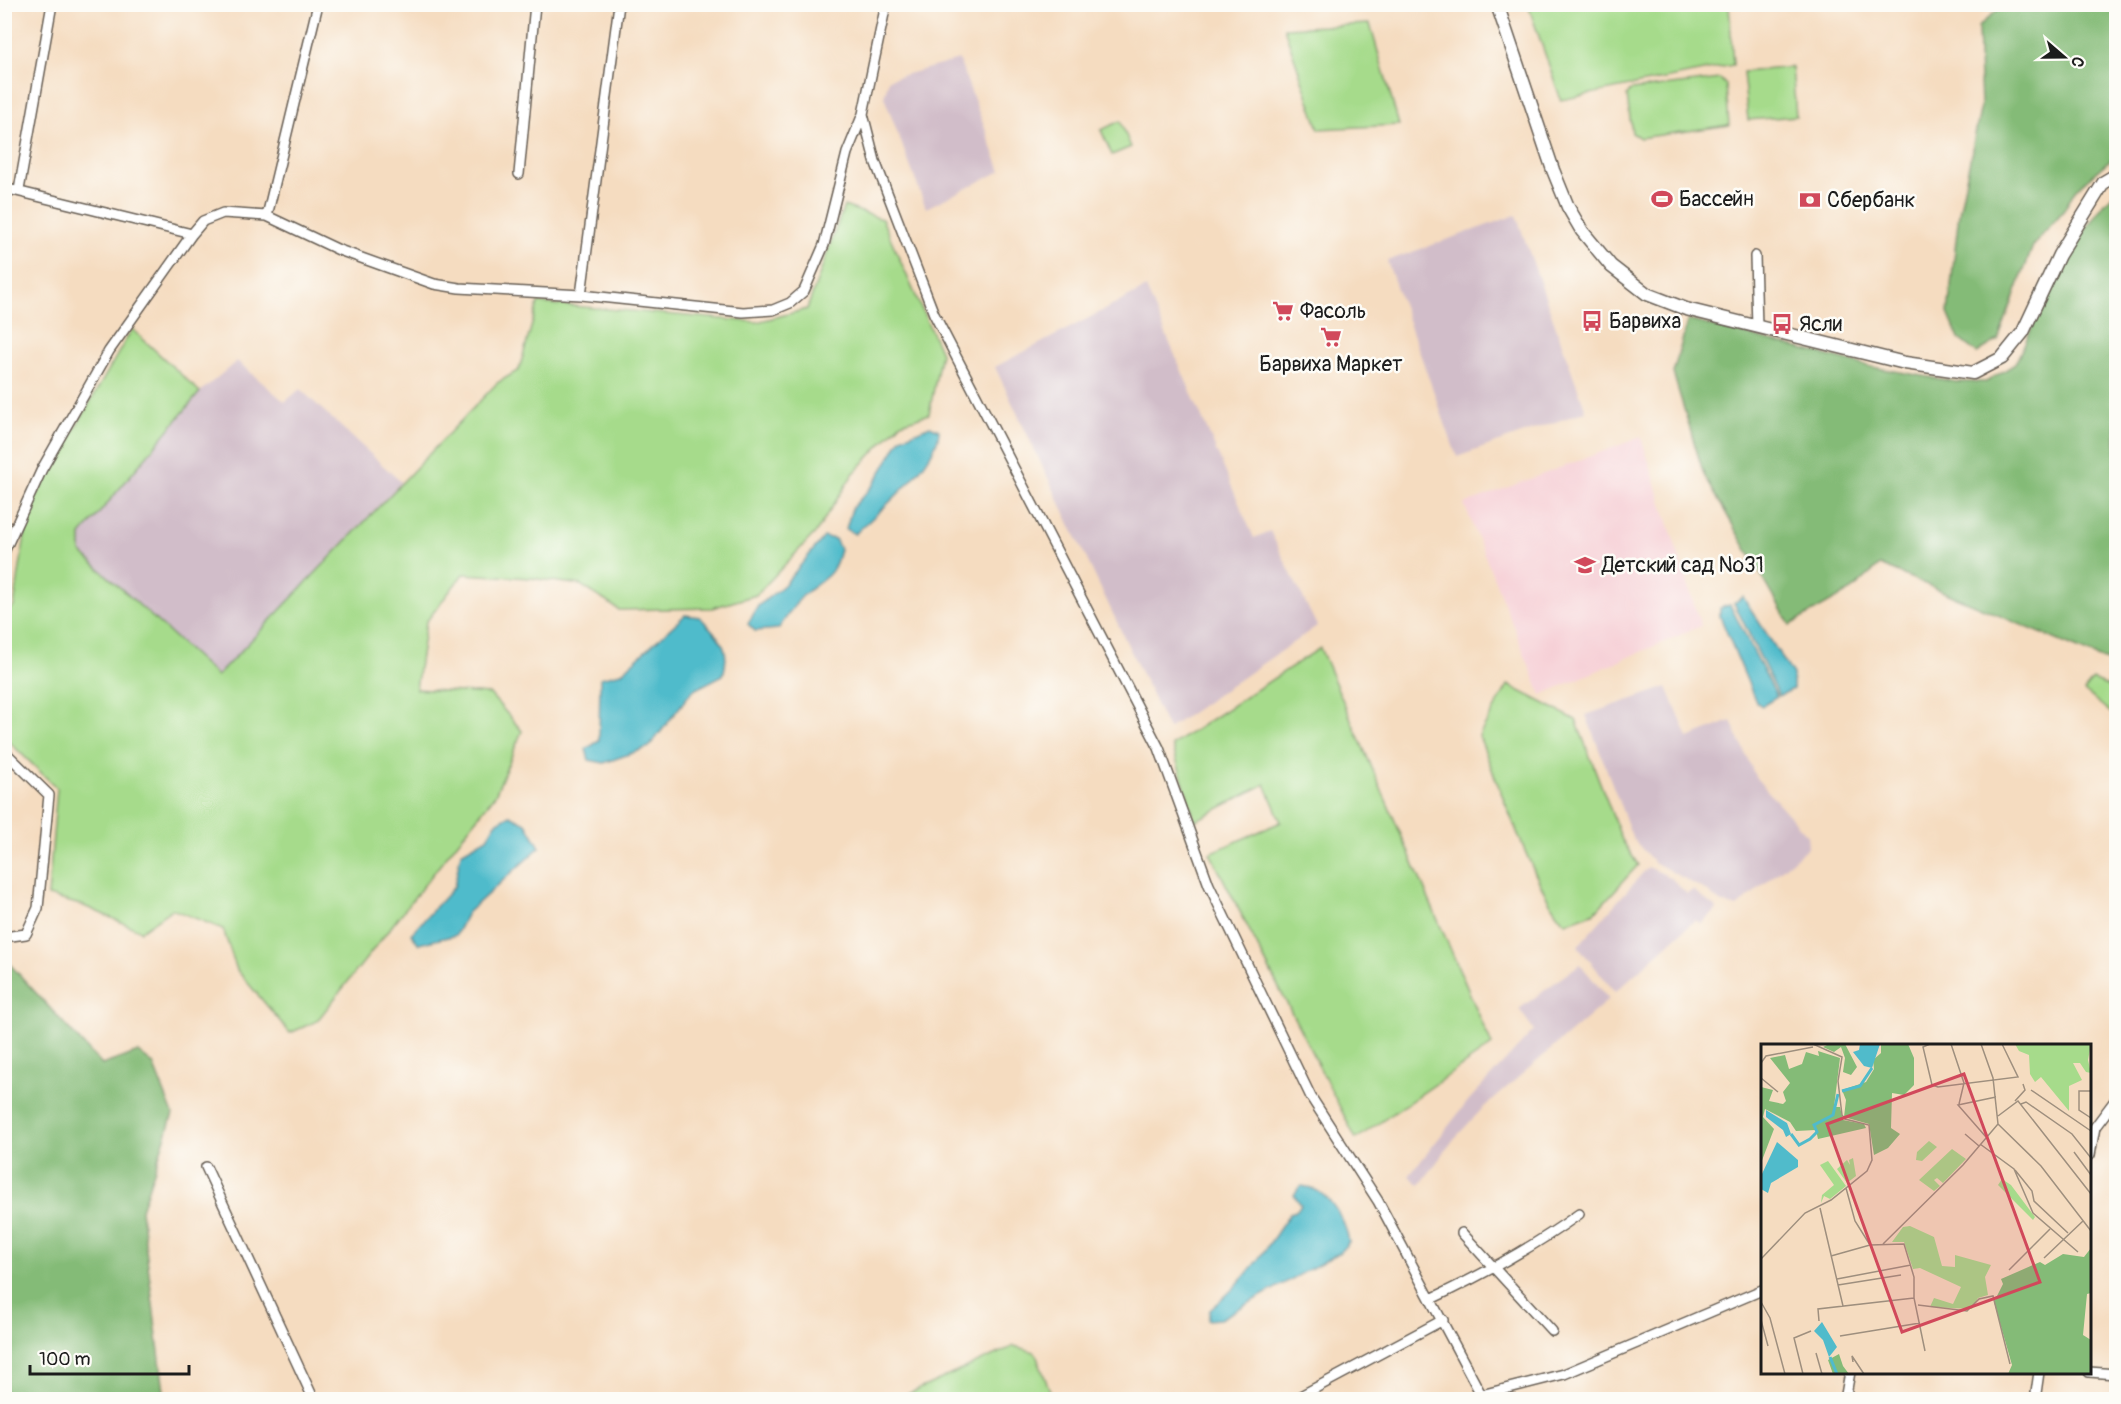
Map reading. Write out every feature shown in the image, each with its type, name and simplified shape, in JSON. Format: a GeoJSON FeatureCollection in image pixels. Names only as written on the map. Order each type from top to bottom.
{"type":"FeatureCollection","features":[{"type":"Feature","properties":{"kind":"main road"},"geometry":{"type":"LineString","coordinates":[[1497,4],[1553,170],[1568,207],[1582,231],[1611,266],[1647,294],[1686,309],[1905,363],[1973,373],[2002,357],[2023,332],[2059,255],[2104,182],[2116,175]]}},
{"type":"Feature","properties":{"kind":"street"},"geometry":{"type":"LineString","coordinates":[[18,190],[52,4]]}},
{"type":"Feature","properties":{"kind":"street"},"geometry":{"type":"LineString","coordinates":[[267,216],[318,4]]}},
{"type":"Feature","properties":{"kind":"street"},"geometry":{"type":"LineString","coordinates":[[519,174],[535,4]]}},
{"type":"Feature","properties":{"kind":"street"},"geometry":{"type":"LineString","coordinates":[[580,295],[619,4]]}},
{"type":"Feature","properties":{"kind":"street"},"geometry":{"type":"LineString","coordinates":[[4,552],[42,469],[109,351],[192,234],[203,221],[223,213],[267,216],[339,250],[434,284],[459,288],[580,295],[743,312],[773,310],[790,303],[804,291],[824,245],[848,153],[863,114],[886,4]]}},
{"type":"Feature","properties":{"kind":"street"},"geometry":{"type":"LineString","coordinates":[[863,114],[875,161],[934,314],[1159,748],[1209,885],[1311,1097],[1378,1201],[1483,1397],[1564,1374],[1761,1290]]}},
{"type":"Feature","properties":{"kind":"street"},"geometry":{"type":"LineString","coordinates":[[4,188],[192,234]]}},
{"type":"Feature","properties":{"kind":"street"},"geometry":{"type":"LineString","coordinates":[[1755,256],[1757,327]]}},
{"type":"Feature","properties":{"kind":"street"},"geometry":{"type":"LineString","coordinates":[[4,751],[49,795],[38,908],[26,934],[4,938]]}},
{"type":"Feature","properties":{"kind":"street"},"geometry":{"type":"LineString","coordinates":[[2091,1149],[2095,1127],[2116,1099]]}},
{"type":"Feature","properties":{"kind":"street"},"geometry":{"type":"LineString","coordinates":[[206,1167],[314,1400]]}},
{"type":"Feature","properties":{"kind":"street"},"geometry":{"type":"LineString","coordinates":[[1431,1299],[1495,1269],[1536,1245],[1579,1214]]}},
{"type":"Feature","properties":{"kind":"street"},"geometry":{"type":"LineString","coordinates":[[1462,1233],[1552,1331]]}},
{"type":"Feature","properties":{"kind":"street"},"geometry":{"type":"LineString","coordinates":[[1293,1400],[1443,1320]]}},
{"type":"Feature","properties":{"kind":"street"},"geometry":{"type":"LineString","coordinates":[[2091,1372],[2116,1374]]}},
{"type":"Feature","properties":{"kind":"street"},"geometry":{"type":"LineString","coordinates":[[1845,1400],[1850,1374]]}},
{"type":"Feature","properties":{"kind":"street"},"geometry":{"type":"LineString","coordinates":[[2035,1400],[2039,1374]]}},
{"type":"Feature","properties":{"kind":"shaded area"},"geometry":{"type":"Polygon","coordinates":[[[959,60],[1001,171],[926,208],[884,97],[889,79],[959,60]]]}},
{"type":"Feature","properties":{"kind":"shaded area"},"geometry":{"type":"Polygon","coordinates":[[[1516,215],[1586,411],[1457,457],[1387,261],[1516,215]]]}},
{"type":"Feature","properties":{"kind":"shaded area"},"geometry":{"type":"Polygon","coordinates":[[[1146,288],[1254,538],[1270,531],[1317,626],[1168,729],[995,367],[1146,288]]]}},
{"type":"Feature","properties":{"kind":"shaded area"},"geometry":{"type":"Polygon","coordinates":[[[237,361],[285,402],[300,389],[401,482],[217,676],[81,552],[81,535],[200,392],[237,361]]]}},
{"type":"Feature","properties":{"kind":"shaded area","name":"Детский сад №31"},"geometry":{"type":"Polygon","coordinates":[[[1641,437],[1701,626],[1541,695],[1464,504],[1641,437]]]}},
{"type":"Feature","properties":{"kind":"shaded area"},"geometry":{"type":"Polygon","coordinates":[[[1667,687],[1688,738],[1731,721],[1756,778],[1807,835],[1808,847],[1737,907],[1720,902],[1707,891],[1654,862],[1633,839],[1586,715],[1667,687]]]}},
{"type":"Feature","properties":{"kind":"shaded area"},"geometry":{"type":"Polygon","coordinates":[[[1648,867],[1670,877],[1687,894],[1693,890],[1717,909],[1701,924],[1695,920],[1615,992],[1578,946],[1648,867]]]}},
{"type":"Feature","properties":{"kind":"shaded area"},"geometry":{"type":"Polygon","coordinates":[[[1580,964],[1609,999],[1483,1108],[1454,1139],[1420,1185],[1409,1176],[1469,1100],[1534,1030],[1519,1009],[1580,964]]]}},
{"type":"Feature","properties":{"kind":"green space"},"geometry":{"type":"Polygon","coordinates":[[[1528,5],[1694,5],[1695,7],[1729,5],[1733,65],[1561,100],[1528,5]]]}},
{"type":"Feature","properties":{"kind":"green space"},"geometry":{"type":"Polygon","coordinates":[[[2003,5],[2116,5],[2116,157],[2075,190],[2064,210],[2033,246],[1998,340],[1977,353],[1959,339],[1948,313],[1959,213],[1981,106],[1978,27],[2003,5]]]}},
{"type":"Feature","properties":{"kind":"green space"},"geometry":{"type":"Polygon","coordinates":[[[1370,24],[1399,125],[1319,129],[1284,28],[1370,24]]]}},
{"type":"Feature","properties":{"kind":"green space"},"geometry":{"type":"Polygon","coordinates":[[[1792,67],[1796,116],[1748,120],[1743,72],[1792,67]]]}},
{"type":"Feature","properties":{"kind":"green space"},"geometry":{"type":"Polygon","coordinates":[[[1720,79],[1726,85],[1729,125],[1640,138],[1632,133],[1627,96],[1631,90],[1720,79]]]}},
{"type":"Feature","properties":{"kind":"green space"},"geometry":{"type":"Polygon","coordinates":[[[1120,121],[1131,147],[1112,155],[1101,130],[1120,121]]]}},
{"type":"Feature","properties":{"kind":"green space"},"geometry":{"type":"Polygon","coordinates":[[[2116,194],[2116,665],[1880,565],[1852,590],[1790,625],[1704,475],[1673,373],[1688,320],[1872,367],[1957,382],[1986,382],[2015,364],[2062,263],[2104,203],[2116,194]]]}},
{"type":"Feature","properties":{"kind":"green space"},"geometry":{"type":"Polygon","coordinates":[[[844,206],[882,219],[941,353],[929,414],[901,423],[853,474],[817,531],[756,595],[712,608],[619,610],[581,585],[531,578],[463,574],[426,622],[416,689],[490,694],[522,731],[495,795],[317,1021],[290,1033],[237,970],[223,929],[172,909],[141,931],[84,906],[48,896],[57,788],[5,738],[5,613],[14,606],[29,509],[132,329],[200,392],[81,535],[81,552],[217,676],[497,383],[519,370],[538,303],[757,322],[807,309],[844,206]]]}},
{"type":"Feature","properties":{"kind":"green space"},"geometry":{"type":"Polygon","coordinates":[[[1320,648],[1492,1045],[1356,1139],[1210,853],[1281,822],[1265,784],[1195,821],[1172,745],[1320,648]]]}},
{"type":"Feature","properties":{"kind":"green space"},"geometry":{"type":"Polygon","coordinates":[[[2093,680],[2116,690],[2116,717],[2084,691],[2093,680]]]}},
{"type":"Feature","properties":{"kind":"green space"},"geometry":{"type":"Polygon","coordinates":[[[1508,685],[1576,720],[1622,840],[1638,865],[1595,912],[1566,923],[1556,912],[1532,866],[1479,736],[1508,685]]]}},
{"type":"Feature","properties":{"kind":"green space"},"geometry":{"type":"Polygon","coordinates":[[[5,959],[102,1065],[138,1052],[153,1064],[173,1114],[141,1210],[165,1399],[5,1399],[5,959]]]}},
{"type":"Feature","properties":{"kind":"green space"},"geometry":{"type":"Polygon","coordinates":[[[1014,1346],[1035,1352],[1052,1396],[1047,1399],[897,1399],[1014,1346]]]}},
{"type":"Feature","properties":{"kind":"water"},"geometry":{"type":"Polygon","coordinates":[[[930,426],[939,430],[936,443],[919,471],[855,534],[846,529],[852,508],[874,484],[901,438],[930,426]]]}},
{"type":"Feature","properties":{"kind":"water"},"geometry":{"type":"Polygon","coordinates":[[[824,537],[835,539],[840,549],[832,571],[799,600],[778,629],[755,631],[748,624],[758,606],[784,585],[824,537]]]}},
{"type":"Feature","properties":{"kind":"water"},"geometry":{"type":"Polygon","coordinates":[[[1743,597],[1793,675],[1793,689],[1779,696],[1734,603],[1743,597]]]}},
{"type":"Feature","properties":{"kind":"water"},"geometry":{"type":"Polygon","coordinates":[[[1730,605],[1777,697],[1762,706],[1756,702],[1720,616],[1720,608],[1730,605]]]}},
{"type":"Feature","properties":{"kind":"water"},"geometry":{"type":"Polygon","coordinates":[[[685,615],[700,617],[722,643],[726,657],[723,675],[692,691],[649,747],[604,763],[589,760],[586,749],[599,741],[600,678],[621,673],[685,615]]]}},
{"type":"Feature","properties":{"kind":"water"},"geometry":{"type":"Polygon","coordinates":[[[510,815],[526,823],[540,847],[467,913],[456,935],[419,944],[411,934],[454,887],[461,853],[487,838],[496,823],[510,815]]]}},
{"type":"Feature","properties":{"kind":"water"},"geometry":{"type":"Polygon","coordinates":[[[1300,1186],[1318,1192],[1333,1205],[1343,1223],[1349,1242],[1339,1253],[1220,1319],[1208,1320],[1210,1310],[1244,1277],[1290,1213],[1296,1211],[1301,1205],[1294,1195],[1300,1186]]]}},
{"type":"Feature","properties":{"kind":"place","name":"Бассейн"},"geometry":{"type":"Point","coordinates":[1662,199]}},
{"type":"Feature","properties":{"kind":"place","name":"Сбербанк"},"geometry":{"type":"Point","coordinates":[1810,200]}},
{"type":"Feature","properties":{"kind":"place","name":"Фасоль"},"geometry":{"type":"Point","coordinates":[1283,311]}},
{"type":"Feature","properties":{"kind":"place","name":"Барвиха"},"geometry":{"type":"Point","coordinates":[1592,321]}},
{"type":"Feature","properties":{"kind":"place","name":"Ясли"},"geometry":{"type":"Point","coordinates":[1782,324]}},
{"type":"Feature","properties":{"kind":"place","name":"Барвиха Маркет"},"geometry":{"type":"Point","coordinates":[1331,337]}},
{"type":"Feature","properties":{"kind":"place","name":"Детский сад №31"},"geometry":{"type":"Point","coordinates":[1585,565]}}]}
